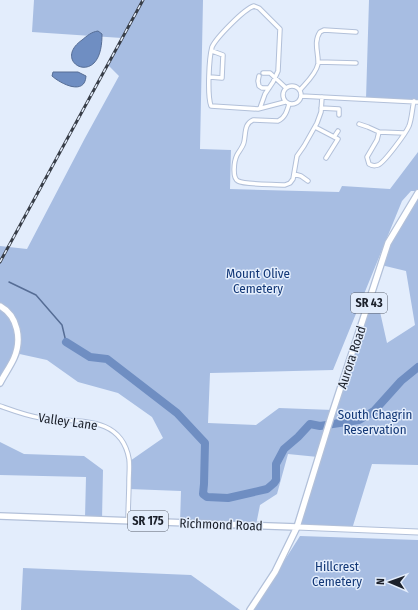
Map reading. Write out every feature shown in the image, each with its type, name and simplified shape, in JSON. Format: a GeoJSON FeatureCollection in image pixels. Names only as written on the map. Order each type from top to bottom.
{"type":"FeatureCollection","features":[{"type":"Feature","properties":{"kind":"main road","name":"Aurora Road"},"geometry":{"type":"LineString","coordinates":[[250,610],[275,572],[297,527],[326,432],[388,242],[416,200],[418,193]]}},
{"type":"Feature","properties":{"kind":"main road"},"geometry":{"type":"LineString","coordinates":[[0,306],[14,319],[18,330],[14,357],[0,383]]}},
{"type":"Feature","properties":{"kind":"main road","name":"Richmond Road"},"geometry":{"type":"LineString","coordinates":[[0,516],[297,527]]}},
{"type":"Feature","properties":{"kind":"street"},"geometry":{"type":"LineString","coordinates":[[260,108],[265,94],[276,77],[278,71],[280,29],[259,8],[254,6],[248,8],[213,46],[208,98],[211,106],[260,108],[297,102],[301,96],[300,90],[314,73],[318,62],[317,38],[320,32],[324,30],[356,32]]}},
{"type":"Feature","properties":{"kind":"street"},"geometry":{"type":"LineString","coordinates":[[210,77],[222,78],[223,55],[212,51]]}},
{"type":"Feature","properties":{"kind":"street"},"geometry":{"type":"LineString","coordinates":[[318,62],[356,63]]}},
{"type":"Feature","properties":{"kind":"street"},"geometry":{"type":"LineString","coordinates":[[263,73],[270,72],[286,88]]}},
{"type":"Feature","properties":{"kind":"street"},"geometry":{"type":"LineString","coordinates":[[259,76],[259,86],[262,88],[269,88]]}},
{"type":"Feature","properties":{"kind":"street"},"geometry":{"type":"LineString","coordinates":[[300,90],[293,86],[286,88],[282,94],[287,103],[285,115],[281,120],[253,120],[248,124],[244,143],[235,162],[235,178],[239,182],[285,185],[292,181],[297,156],[314,128],[321,112],[322,97]]}},
{"type":"Feature","properties":{"kind":"street"},"geometry":{"type":"LineString","coordinates":[[301,96],[416,101],[409,126],[385,160],[379,165],[372,166],[369,164],[367,157],[377,140],[379,132]]}},
{"type":"Feature","properties":{"kind":"street"},"geometry":{"type":"LineString","coordinates":[[321,108],[339,110],[339,115]]}},
{"type":"Feature","properties":{"kind":"street"},"geometry":{"type":"LineString","coordinates":[[359,124],[379,132],[404,133]]}},
{"type":"Feature","properties":{"kind":"street"},"geometry":{"type":"LineString","coordinates":[[314,128],[338,139],[326,158]]}},
{"type":"Feature","properties":{"kind":"street"},"geometry":{"type":"LineString","coordinates":[[334,137],[338,131]]}},
{"type":"Feature","properties":{"kind":"street"},"geometry":{"type":"LineString","coordinates":[[294,174],[301,176],[308,181]]}},
{"type":"Feature","properties":{"kind":"street","name":"Valley Lane"},"geometry":{"type":"LineString","coordinates":[[0,406],[40,417],[87,421],[102,424],[111,429],[121,439],[127,450],[130,461],[128,521]]}},
{"type":"Feature","properties":{"kind":"street","name":"Richmond Road"},"geometry":{"type":"LineString","coordinates":[[297,527],[418,532]]}},
{"type":"Feature","properties":{"kind":"green space"},"geometry":{"type":"Polygon","coordinates":[[[34,0],[203,0],[200,149],[231,150],[230,189],[339,192],[342,186],[390,189],[418,152],[418,191],[411,191],[402,201],[333,370],[210,373],[208,423],[256,425],[279,408],[333,410],[374,285],[387,343],[415,325],[406,271],[381,265],[388,242],[413,200],[418,201],[418,465],[372,464],[352,529],[297,527],[318,457],[288,454],[277,494],[260,505],[256,525],[180,523],[181,491],[129,489],[130,461],[163,438],[152,417],[118,393],[78,382],[47,360],[15,353],[0,383],[0,246],[27,249],[119,76],[108,65],[122,38],[32,32],[34,0]]]}},
{"type":"Feature","properties":{"kind":"green space"},"geometry":{"type":"Polygon","coordinates":[[[369,0],[418,0],[418,102],[366,99],[369,0]]]}},
{"type":"Feature","properties":{"kind":"green space"},"geometry":{"type":"Polygon","coordinates":[[[0,442],[24,454],[84,456],[103,470],[102,520],[85,518],[86,477],[0,475],[0,442]]]}},
{"type":"Feature","properties":{"kind":"green space","name":"Hillcrest Cemetery"},"geometry":{"type":"Polygon","coordinates":[[[300,536],[418,540],[418,610],[253,610],[300,536]]]}},
{"type":"Feature","properties":{"kind":"green space"},"geometry":{"type":"Polygon","coordinates":[[[23,568],[191,575],[240,610],[21,610],[23,568]]]}},
{"type":"Feature","properties":{"kind":"shaded area"},"geometry":{"type":"Polygon","coordinates":[[[98,31],[102,34],[102,41],[100,53],[96,60],[89,66],[78,66],[74,63],[72,58],[72,53],[75,46],[89,34],[98,31]]]}},
{"type":"Feature","properties":{"kind":"shaded area"},"geometry":{"type":"Polygon","coordinates":[[[53,72],[78,72],[86,76],[85,82],[82,86],[77,87],[66,85],[52,76],[53,72]]]}},
{"type":"Feature","properties":{"kind":"waterway"},"geometry":{"type":"LineString","coordinates":[[9,282],[36,295],[62,325],[66,342]]}},
{"type":"Feature","properties":{"kind":"waterway"},"geometry":{"type":"LineString","coordinates":[[66,342],[90,357],[107,359],[177,413],[205,443],[203,494],[207,497],[228,498],[267,489],[276,480],[276,464],[284,449],[310,424],[320,426],[359,420],[374,411],[401,381],[418,367]]}},
{"type":"Feature","properties":{"kind":"railway"},"geometry":{"type":"LineString","coordinates":[[0,262],[143,0]]}},
{"type":"Feature","properties":{"kind":"park label","name":"Mount Olive Cemetery"},"geometry":{"type":"Point","coordinates":[258,280]}},
{"type":"Feature","properties":{"kind":"park label","name":"South Chagrin Reservation"},"geometry":{"type":"Point","coordinates":[375,422]}}]}
